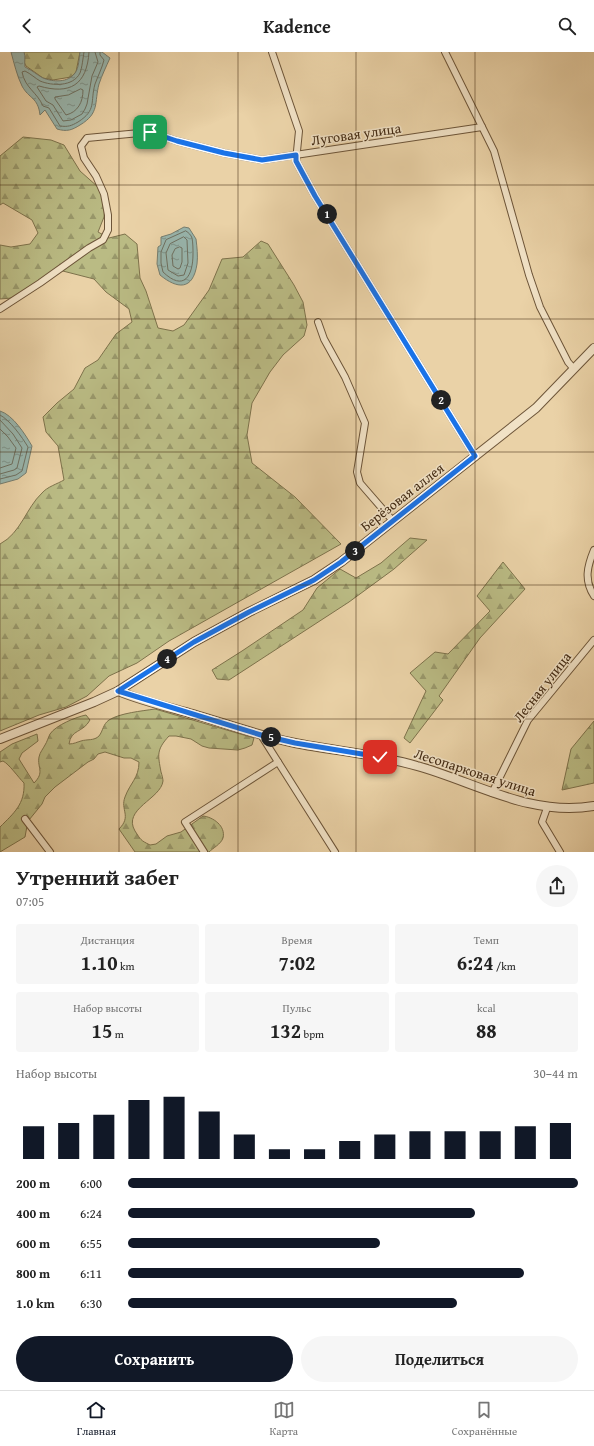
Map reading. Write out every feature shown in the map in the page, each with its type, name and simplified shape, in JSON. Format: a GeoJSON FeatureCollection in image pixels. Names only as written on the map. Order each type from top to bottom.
{"type":"FeatureCollection","features":[{"type":"Feature","properties":{"kind":"street"},"geometry":{"type":"LineString","coordinates":[[272,52],[299,131],[296,161],[315,196],[475,456]]}},
{"type":"Feature","properties":{"kind":"street"},"geometry":{"type":"LineString","coordinates":[[446,52],[494,151],[529,275],[540,306],[568,362],[574,368]]}},
{"type":"Feature","properties":{"kind":"street","name":"Луговая улица"},"geometry":{"type":"LineString","coordinates":[[0,309],[103,240],[108,230],[108,215],[104,194],[96,176],[84,158],[81,146],[87,138],[150,132],[177,141],[224,153],[262,160],[482,127]]}},
{"type":"Feature","properties":{"kind":"street"},"geometry":{"type":"LineString","coordinates":[[318,322],[324,339],[345,377],[365,423],[357,472],[360,483],[392,521]]}},
{"type":"Feature","properties":{"kind":"street","name":"Берёзовая аллея"},"geometry":{"type":"LineString","coordinates":[[0,739],[118,691],[194,642],[249,612],[314,580],[341,562],[536,408],[594,348]]}},
{"type":"Feature","properties":{"kind":"street"},"geometry":{"type":"LineString","coordinates":[[594,550],[588,566],[588,581],[594,596]]}},
{"type":"Feature","properties":{"kind":"street","name":"Лесная улица"},"geometry":{"type":"LineString","coordinates":[[492,793],[528,720],[594,640]]}},
{"type":"Feature","properties":{"kind":"street","name":"Лесопарковая улица"},"geometry":{"type":"LineString","coordinates":[[118,691],[261,735],[295,743],[380,757],[417,766],[492,793],[548,808],[584,808],[594,806]]}},
{"type":"Feature","properties":{"kind":"street"},"geometry":{"type":"LineString","coordinates":[[261,735],[335,852]]}},
{"type":"Feature","properties":{"kind":"street"},"geometry":{"type":"LineString","coordinates":[[204,852],[185,822],[278,762]]}},
{"type":"Feature","properties":{"kind":"street"},"geometry":{"type":"LineString","coordinates":[[548,808],[542,822],[560,852]]}},
{"type":"Feature","properties":{"kind":"street"},"geometry":{"type":"LineString","coordinates":[[24,819],[50,852]]}},
{"type":"Feature","properties":{"kind":"green space"},"geometry":{"type":"Polygon","coordinates":[[[24,52],[80,52],[76,72],[71,77],[53,80],[43,78],[26,66],[24,62],[24,52]]]}},
{"type":"Feature","properties":{"kind":"green space"},"geometry":{"type":"Polygon","coordinates":[[[23,137],[51,140],[64,145],[80,171],[98,187],[105,202],[104,217],[98,232],[109,238],[125,234],[137,244],[140,278],[146,291],[158,328],[173,331],[184,325],[209,290],[222,259],[243,257],[261,241],[268,244],[303,302],[307,325],[304,336],[283,355],[270,372],[252,403],[247,435],[252,463],[295,497],[341,544],[169,641],[137,663],[109,676],[87,696],[66,707],[39,715],[0,731],[0,544],[13,534],[36,499],[44,491],[64,480],[58,446],[46,432],[43,417],[74,389],[85,368],[98,360],[116,334],[132,322],[129,309],[106,292],[94,279],[55,269],[39,282],[12,298],[0,299],[0,245],[11,247],[30,244],[38,233],[32,220],[3,203],[0,205],[0,156],[23,137]]]}},
{"type":"Feature","properties":{"kind":"green space"},"geometry":{"type":"Polygon","coordinates":[[[410,538],[427,540],[394,569],[349,602],[229,680],[217,679],[212,670],[303,610],[317,588],[340,569],[356,578],[381,563],[410,538]]]}},
{"type":"Feature","properties":{"kind":"green space"},"geometry":{"type":"Polygon","coordinates":[[[503,562],[525,589],[480,638],[439,696],[443,700],[410,743],[404,738],[426,691],[410,673],[435,652],[448,654],[490,611],[477,596],[503,562]]]}},
{"type":"Feature","properties":{"kind":"green space"},"geometry":{"type":"Polygon","coordinates":[[[155,709],[254,738],[252,745],[238,750],[209,748],[202,746],[191,739],[169,736],[162,745],[159,753],[163,781],[161,787],[138,810],[132,823],[141,840],[150,845],[156,844],[167,836],[181,832],[203,816],[215,820],[221,826],[223,830],[223,838],[219,844],[209,852],[135,852],[119,829],[125,820],[125,797],[138,772],[139,762],[131,758],[124,758],[105,752],[98,754],[94,759],[55,787],[45,797],[42,804],[29,820],[25,837],[0,852],[0,827],[18,808],[23,797],[24,783],[3,761],[0,762],[0,752],[12,744],[37,734],[38,741],[22,753],[19,759],[34,783],[40,773],[40,754],[50,734],[61,725],[86,715],[90,720],[84,727],[72,736],[69,744],[72,744],[83,740],[97,738],[105,723],[109,720],[131,713],[155,709]]]}},
{"type":"Feature","properties":{"kind":"green space"},"geometry":{"type":"Polygon","coordinates":[[[594,721],[594,783],[562,790],[571,749],[594,721]]]}},
{"type":"Feature","properties":{"kind":"water"},"geometry":{"type":"Polygon","coordinates":[[[11,52],[24,52],[25,67],[43,78],[56,81],[68,79],[75,73],[78,66],[80,52],[102,52],[110,58],[99,84],[95,107],[91,116],[86,121],[72,129],[57,129],[45,110],[40,115],[35,101],[22,86],[11,52]]]}},
{"type":"Feature","properties":{"kind":"water"},"geometry":{"type":"Polygon","coordinates":[[[184,227],[189,228],[196,239],[197,264],[192,279],[188,283],[178,285],[166,280],[160,275],[157,264],[158,247],[161,245],[161,237],[171,234],[184,227]]]}},
{"type":"Feature","properties":{"kind":"water"},"geometry":{"type":"Polygon","coordinates":[[[0,411],[10,416],[32,446],[26,473],[18,479],[0,484],[0,411]]]}},
{"type":"Feature","properties":{"kind":"route"},"geometry":{"type":"LineString","coordinates":[[150,132],[177,141],[224,153],[262,160],[296,155],[296,161],[315,196],[475,456],[341,562],[314,580],[249,612],[194,642],[118,691],[261,735],[295,743],[380,757]]}}]}
